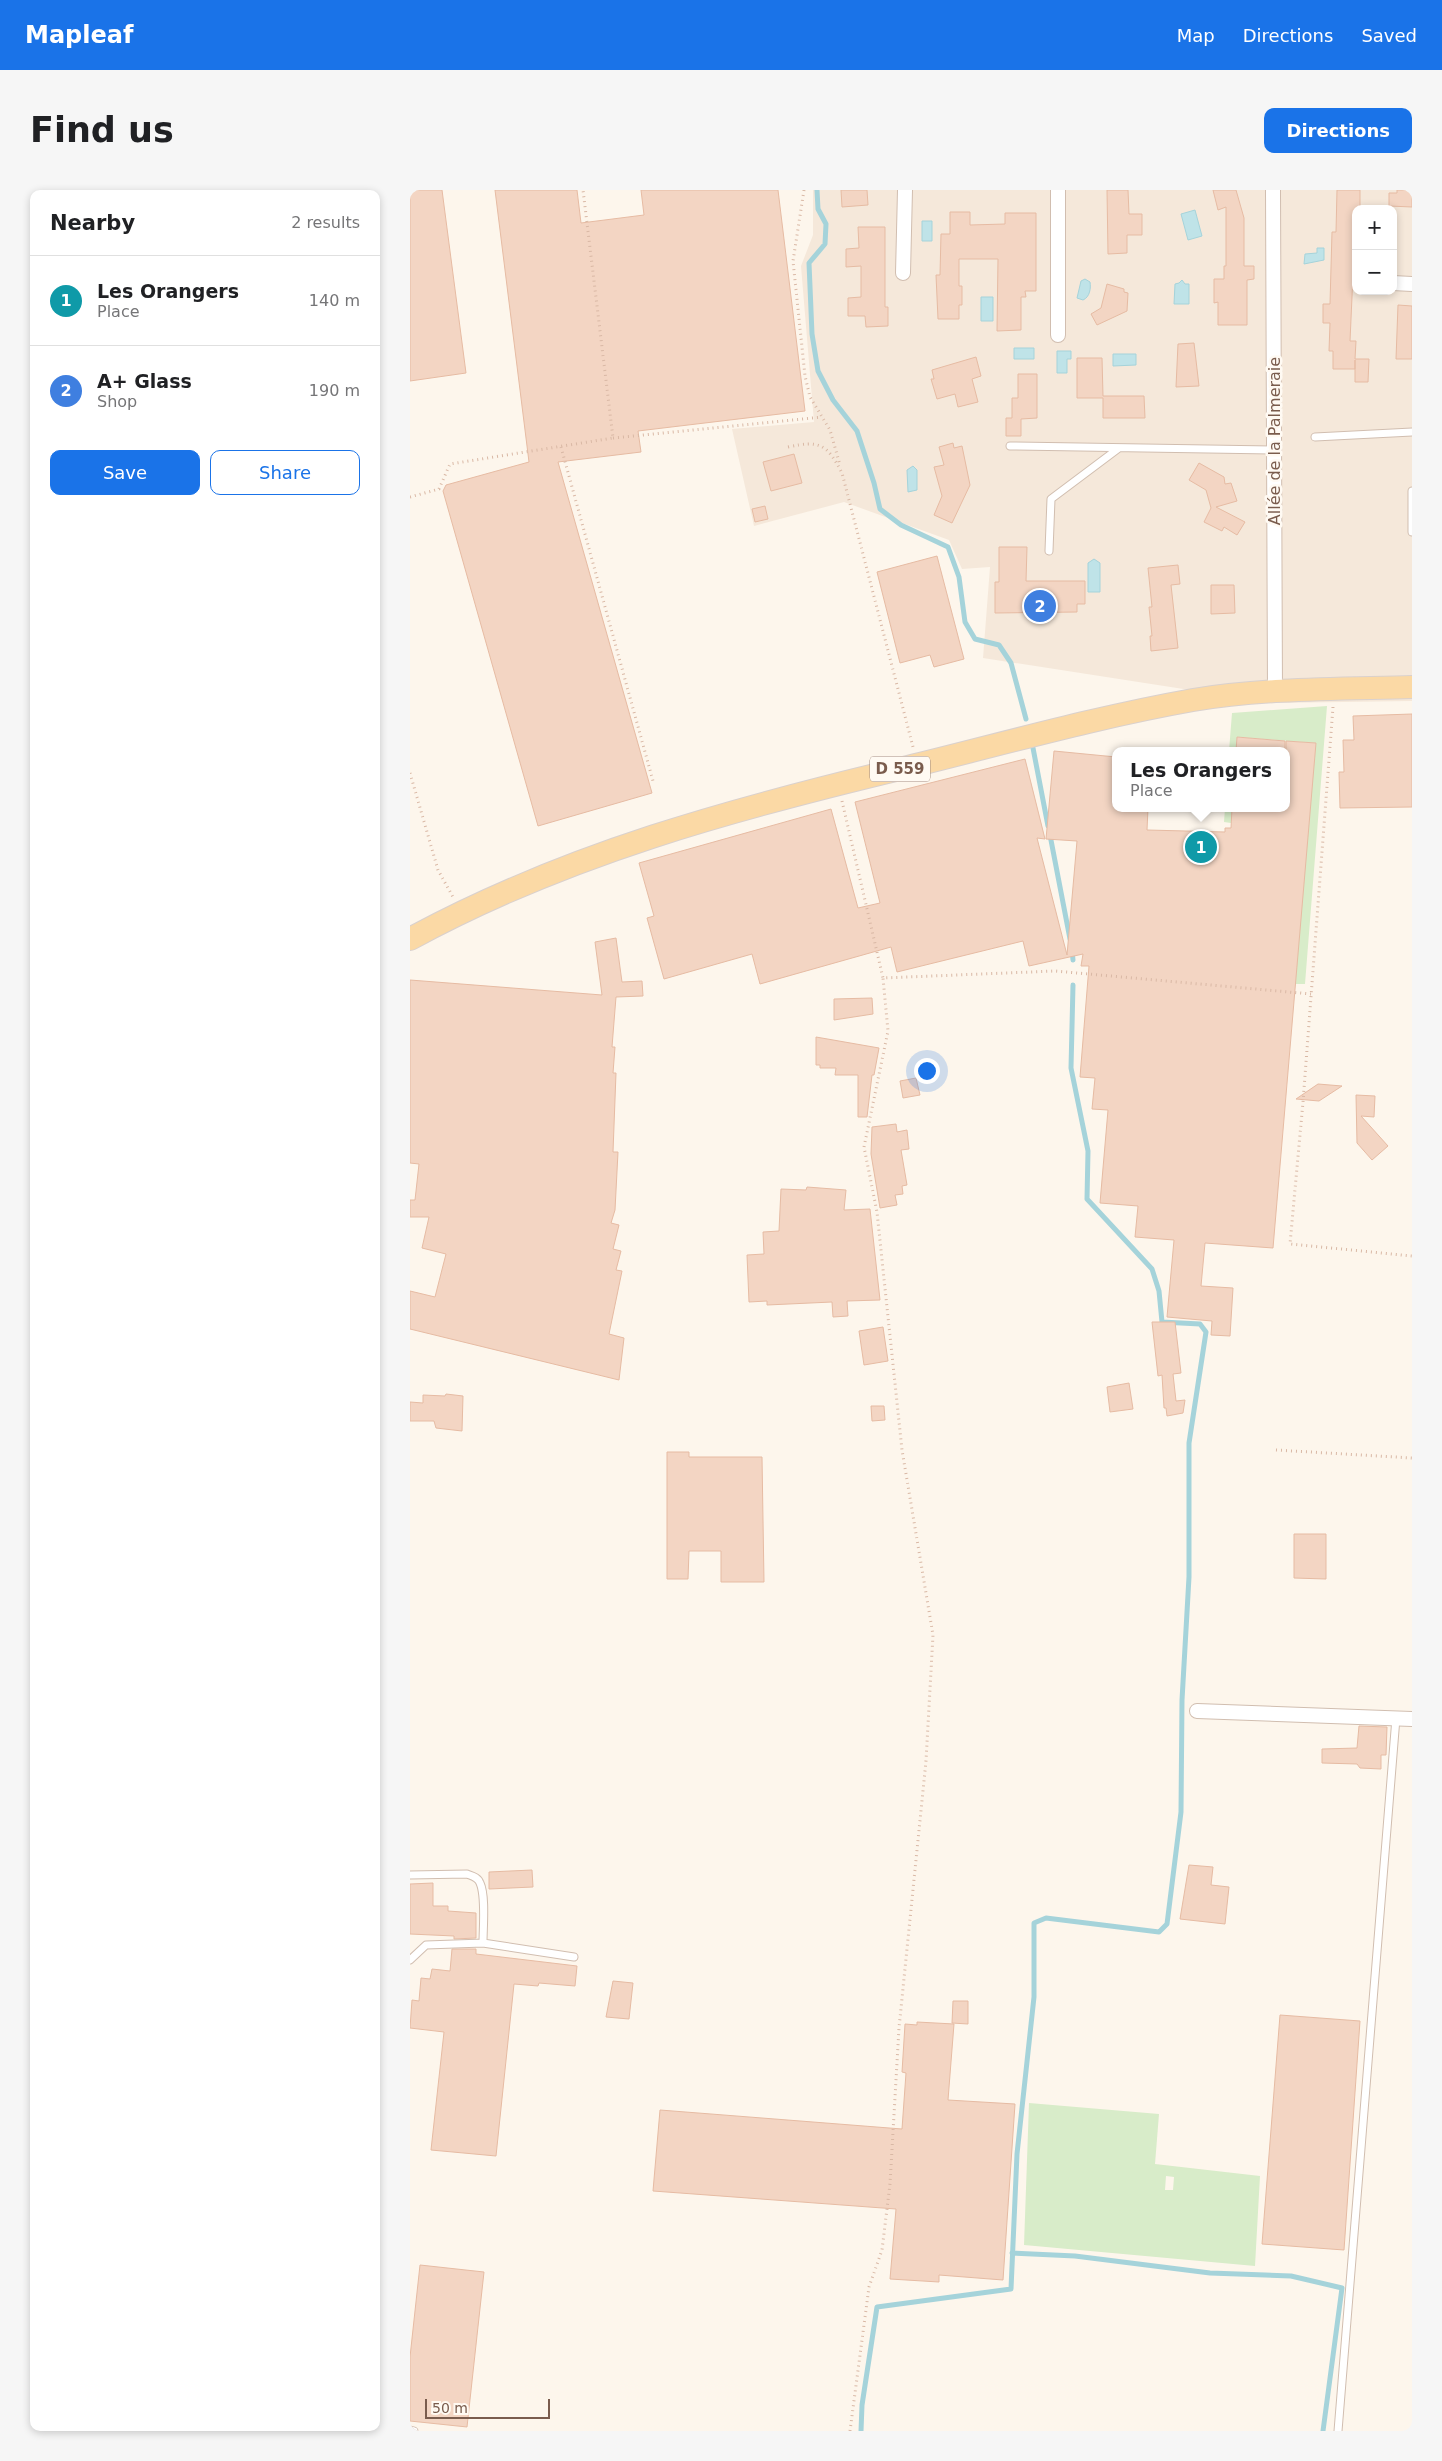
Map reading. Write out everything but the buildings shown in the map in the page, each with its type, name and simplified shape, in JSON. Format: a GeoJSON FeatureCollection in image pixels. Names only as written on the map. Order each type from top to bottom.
{"type":"FeatureCollection","features":[{"type":"Feature","properties":{"kind":"main road","name":"D 559"},"geometry":{"type":"LineString","coordinates":[[410,939],[462,912],[602,852],[700,821],[838,784],[1195,700],[1275,692],[1412,687]]}},
{"type":"Feature","properties":{"kind":"street"},"geometry":{"type":"LineString","coordinates":[[903,273],[905,190]]}},
{"type":"Feature","properties":{"kind":"street"},"geometry":{"type":"LineString","coordinates":[[1058,190],[1058,335]]}},
{"type":"Feature","properties":{"kind":"street","name":"Allée de la Palmeraie"},"geometry":{"type":"LineString","coordinates":[[1273,190],[1275,692]]}},
{"type":"Feature","properties":{"kind":"street"},"geometry":{"type":"LineString","coordinates":[[1397,283],[1412,284]]}},
{"type":"Feature","properties":{"kind":"street"},"geometry":{"type":"LineString","coordinates":[[1197,1712],[1412,1719]]}},
{"type":"Feature","properties":{"kind":"lane"},"geometry":{"type":"LineString","coordinates":[[1314,436],[1412,432]]}},
{"type":"Feature","properties":{"kind":"lane"},"geometry":{"type":"LineString","coordinates":[[1010,446],[1274,450]]}},
{"type":"Feature","properties":{"kind":"lane"},"geometry":{"type":"LineString","coordinates":[[1049,550],[1051,499],[1119,448]]}},
{"type":"Feature","properties":{"kind":"lane"},"geometry":{"type":"LineString","coordinates":[[1412,491],[1412,532]]}},
{"type":"Feature","properties":{"kind":"lane"},"geometry":{"type":"LineString","coordinates":[[1338,2431],[1396,1718]]}},
{"type":"Feature","properties":{"kind":"lane"},"geometry":{"type":"LineString","coordinates":[[410,1875],[467,1874],[475,1877],[480,1882],[482,1895],[483,1943]]}},
{"type":"Feature","properties":{"kind":"lane"},"geometry":{"type":"LineString","coordinates":[[410,1960],[426,1945],[483,1943],[574,1957]]}},
{"type":"Feature","properties":{"kind":"lane"},"geometry":{"type":"LineString","coordinates":[[410,2430],[414,2431]]}},
{"type":"Feature","properties":{"kind":"path"},"geometry":{"type":"LineString","coordinates":[[583,190],[613,438]]}},
{"type":"Feature","properties":{"kind":"path"},"geometry":{"type":"LineString","coordinates":[[804,190],[793,261],[805,376],[810,397],[830,430],[918,764]]}},
{"type":"Feature","properties":{"kind":"path"},"geometry":{"type":"LineString","coordinates":[[410,497],[439,489],[450,464],[561,448],[613,438],[822,417]]}},
{"type":"Feature","properties":{"kind":"path"},"geometry":{"type":"LineString","coordinates":[[788,447],[814,442],[825,447],[834,456],[842,473]]}},
{"type":"Feature","properties":{"kind":"path"},"geometry":{"type":"LineString","coordinates":[[561,448],[653,781]]}},
{"type":"Feature","properties":{"kind":"path"},"geometry":{"type":"LineString","coordinates":[[1334,689],[1312,994],[1290,1244],[1412,1256]]}},
{"type":"Feature","properties":{"kind":"path"},"geometry":{"type":"LineString","coordinates":[[410,773],[438,870],[462,912]]}},
{"type":"Feature","properties":{"kind":"path"},"geometry":{"type":"LineString","coordinates":[[838,784],[883,978],[888,1031],[864,1146],[877,1212],[902,1450],[933,1635],[926,1761],[899,2028],[890,2184],[882,2250],[869,2287],[850,2431]]}},
{"type":"Feature","properties":{"kind":"path"},"geometry":{"type":"LineString","coordinates":[[883,978],[1055,971],[1312,994]]}},
{"type":"Feature","properties":{"kind":"path"},"geometry":{"type":"LineString","coordinates":[[1276,1450],[1412,1458]]}},
{"type":"Feature","properties":{"kind":"shaded area"},"geometry":{"type":"Polygon","coordinates":[[[813,190],[1412,190],[1412,701],[1274,703],[983,658],[990,567],[962,569],[949,540],[844,502],[754,526],[732,429],[814,422],[801,266],[813,235],[813,190]]]}},
{"type":"Feature","properties":{"kind":"green space"},"geometry":{"type":"Polygon","coordinates":[[[1327,706],[1305,984],[1295,984],[1315,743],[1237,737],[1236,747],[1229,747],[1232,713],[1327,706]]]}},
{"type":"Feature","properties":{"kind":"green space"},"geometry":{"type":"Polygon","coordinates":[[[1225,812],[1232,812],[1231,823],[1224,822],[1225,812]]]}},
{"type":"Feature","properties":{"kind":"green space"},"geometry":{"type":"Polygon","coordinates":[[[1029,2103],[1159,2114],[1155,2164],[1260,2176],[1255,2266],[1024,2245],[1029,2103]],[[1166,2176],[1165,2190],[1173,2190],[1174,2177],[1166,2176]]]}},
{"type":"Feature","properties":{"kind":"water"},"geometry":{"type":"Polygon","coordinates":[[[1195,210],[1202,236],[1188,240],[1181,214],[1195,210]]]}},
{"type":"Feature","properties":{"kind":"water"},"geometry":{"type":"Polygon","coordinates":[[[922,221],[932,221],[932,241],[922,241],[922,221]]]}},
{"type":"Feature","properties":{"kind":"water"},"geometry":{"type":"Polygon","coordinates":[[[1317,248],[1324,248],[1324,260],[1304,264],[1305,254],[1317,253],[1317,248]]]}},
{"type":"Feature","properties":{"kind":"water"},"geometry":{"type":"Polygon","coordinates":[[[1085,279],[1090,282],[1090,290],[1089,295],[1083,300],[1077,298],[1081,281],[1085,279]]]}},
{"type":"Feature","properties":{"kind":"water"},"geometry":{"type":"Polygon","coordinates":[[[1182,280],[1185,284],[1189,284],[1189,304],[1174,304],[1175,284],[1182,280]]]}},
{"type":"Feature","properties":{"kind":"water"},"geometry":{"type":"Polygon","coordinates":[[[981,297],[993,297],[993,321],[981,321],[981,297]]]}},
{"type":"Feature","properties":{"kind":"water"},"geometry":{"type":"Polygon","coordinates":[[[1014,348],[1034,348],[1034,359],[1014,359],[1014,348]]]}},
{"type":"Feature","properties":{"kind":"water"},"geometry":{"type":"Polygon","coordinates":[[[1057,351],[1071,351],[1071,359],[1067,359],[1067,373],[1057,373],[1057,351]]]}},
{"type":"Feature","properties":{"kind":"water"},"geometry":{"type":"Polygon","coordinates":[[[1113,354],[1136,354],[1136,365],[1113,366],[1113,354]]]}},
{"type":"Feature","properties":{"kind":"water"},"geometry":{"type":"Polygon","coordinates":[[[913,466],[917,470],[917,490],[908,492],[907,470],[913,466]]]}},
{"type":"Feature","properties":{"kind":"water"},"geometry":{"type":"Polygon","coordinates":[[[1094,559],[1100,563],[1100,592],[1088,592],[1088,563],[1094,559]]]}},
{"type":"Feature","properties":{"kind":"waterway"},"geometry":{"type":"LineString","coordinates":[[817,190],[818,209],[826,224],[825,244],[809,263],[812,334],[818,371],[833,400],[857,431],[874,483],[880,509],[901,525],[948,547],[959,577],[965,622],[975,639],[999,645],[1011,663],[1026,719]]}},
{"type":"Feature","properties":{"kind":"waterway"},"geometry":{"type":"LineString","coordinates":[[1033,748],[1048,826]]}},
{"type":"Feature","properties":{"kind":"waterway"},"geometry":{"type":"LineString","coordinates":[[1050,835],[1070,939]]}},
{"type":"Feature","properties":{"kind":"waterway"},"geometry":{"type":"LineString","coordinates":[[1072,950],[1073,960]]}},
{"type":"Feature","properties":{"kind":"waterway"},"geometry":{"type":"LineString","coordinates":[[861,2431],[862,2405],[877,2307],[1011,2289],[1017,2154],[1034,1997],[1034,1923],[1046,1918],[1159,1932],[1167,1924],[1181,1812],[1182,1700],[1189,1577],[1189,1443],[1206,1332],[1200,1324],[1162,1322],[1159,1291],[1152,1269],[1087,1199],[1088,1151],[1071,1068],[1073,985]]}},
{"type":"Feature","properties":{"kind":"waterway"},"geometry":{"type":"LineString","coordinates":[[1012,2253],[1075,2256],[1210,2273],[1291,2276],[1342,2288],[1323,2431]]}},
{"type":"Feature","properties":{"kind":"place","name":"A+ Glass"},"geometry":{"type":"Point","coordinates":[1040,606]}},
{"type":"Feature","properties":{"kind":"place","name":"Les Orangers"},"geometry":{"type":"Point","coordinates":[1201,847]}}]}
